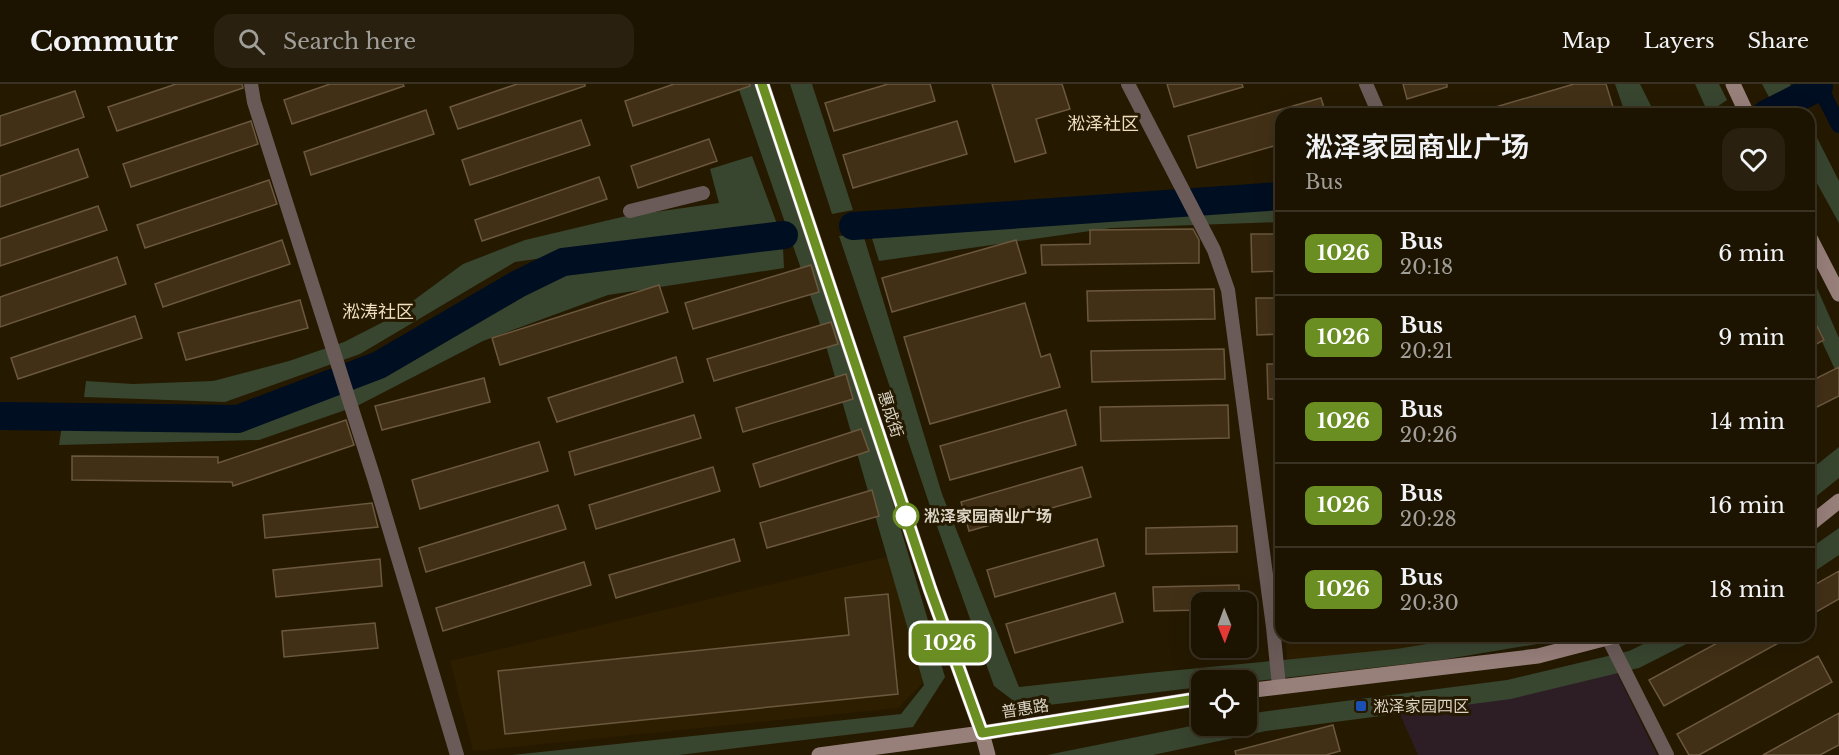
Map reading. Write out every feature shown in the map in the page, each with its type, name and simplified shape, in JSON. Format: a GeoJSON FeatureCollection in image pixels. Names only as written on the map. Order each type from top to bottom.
{"type":"FeatureCollection","features":[{"type":"Feature","properties":{"kind":"main road","name":"惠成街"},"geometry":{"type":"LineString","coordinates":[[762,84],[930,589],[988,755]]}},
{"type":"Feature","properties":{"kind":"main road"},"geometry":{"type":"LineString","coordinates":[[1733,84],[1745,108]]}},
{"type":"Feature","properties":{"kind":"main road"},"geometry":{"type":"LineString","coordinates":[[1815,248],[1839,294]]}},
{"type":"Feature","properties":{"kind":"main road"},"geometry":{"type":"LineString","coordinates":[[1815,520],[1839,501]]}},
{"type":"Feature","properties":{"kind":"main road"},"geometry":{"type":"LineString","coordinates":[[1257,689],[1538,656],[1592,642]]}},
{"type":"Feature","properties":{"kind":"main road","name":"普惠路"},"geometry":{"type":"LineString","coordinates":[[819,755],[982,733],[1191,700]]}},
{"type":"Feature","properties":{"kind":"street"},"geometry":{"type":"LineString","coordinates":[[251,84],[254,102],[374,478],[457,755]]}},
{"type":"Feature","properties":{"kind":"street"},"geometry":{"type":"LineString","coordinates":[[1128,84],[1214,250],[1228,290],[1273,627],[1278,686]]}},
{"type":"Feature","properties":{"kind":"street"},"geometry":{"type":"LineString","coordinates":[[1366,84],[1376,108]]}},
{"type":"Feature","properties":{"kind":"street"},"geometry":{"type":"LineString","coordinates":[[630,211],[703,193]]}},
{"type":"Feature","properties":{"kind":"street"},"geometry":{"type":"LineString","coordinates":[[1613,642],[1668,755]]}},
{"type":"Feature","properties":{"kind":"shaded area","name":"淞泽家园商业广场"},"geometry":{"type":"Polygon","coordinates":[[[902,553],[934,672],[898,708],[473,751],[450,661],[902,553]]]}},
{"type":"Feature","properties":{"kind":"shaded area"},"geometry":{"type":"Polygon","coordinates":[[[1286,642],[1472,642],[1287,667],[1286,642]]]}},
{"type":"Feature","properties":{"kind":"shaded area"},"geometry":{"type":"Polygon","coordinates":[[[1614,667],[1657,755],[1418,755],[1395,703],[1614,667]]]}},
{"type":"Feature","properties":{"kind":"green space"},"geometry":{"type":"Polygon","coordinates":[[[737,84],[756,84],[844,339],[945,677],[913,727],[679,755],[512,755],[901,714],[924,685],[818,318],[737,84]]]}},
{"type":"Feature","properties":{"kind":"green space"},"geometry":{"type":"Polygon","coordinates":[[[790,84],[812,84],[853,210],[832,214],[790,84]]]}},
{"type":"Feature","properties":{"kind":"green space"},"geometry":{"type":"Polygon","coordinates":[[[1615,84],[1640,84],[1652,108],[1623,108],[1615,84]]]}},
{"type":"Feature","properties":{"kind":"green space"},"geometry":{"type":"Polygon","coordinates":[[[1695,84],[1719,84],[1727,100],[1715,108],[1706,108],[1695,84]]]}},
{"type":"Feature","properties":{"kind":"green space"},"geometry":{"type":"Polygon","coordinates":[[[1762,84],[1790,84],[1802,108],[1775,108],[1762,84]]]}},
{"type":"Feature","properties":{"kind":"green space"},"geometry":{"type":"Polygon","coordinates":[[[1815,134],[1839,181],[1839,223],[1815,180],[1815,134]]]}},
{"type":"Feature","properties":{"kind":"green space"},"geometry":{"type":"Polygon","coordinates":[[[752,156],[777,224],[515,262],[360,354],[225,402],[84,397],[86,381],[133,384],[213,381],[289,361],[344,342],[387,320],[463,264],[525,240],[626,216],[719,203],[710,169],[752,156]]]}},
{"type":"Feature","properties":{"kind":"green space"},"geometry":{"type":"Polygon","coordinates":[[[1275,199],[1275,222],[1111,228],[879,261],[870,232],[1275,199]]]}},
{"type":"Feature","properties":{"kind":"green space"},"geometry":{"type":"Polygon","coordinates":[[[863,234],[942,494],[1019,687],[1396,649],[1440,642],[1549,642],[1441,660],[1257,681],[1257,670],[1191,670],[1191,688],[1023,708],[994,686],[933,515],[839,236],[863,234]]]}},
{"type":"Feature","properties":{"kind":"green space"},"geometry":{"type":"Polygon","coordinates":[[[783,247],[784,268],[608,295],[483,341],[357,406],[259,440],[59,445],[62,425],[233,427],[366,380],[531,280],[783,247]]]}},
{"type":"Feature","properties":{"kind":"green space"},"geometry":{"type":"Polygon","coordinates":[[[1815,284],[1839,338],[1839,378],[1815,327],[1815,284]]]}},
{"type":"Feature","properties":{"kind":"green space"},"geometry":{"type":"Polygon","coordinates":[[[1839,447],[1839,478],[1815,497],[1815,466],[1839,447]]]}},
{"type":"Feature","properties":{"kind":"green space"},"geometry":{"type":"Polygon","coordinates":[[[1839,528],[1839,555],[1815,571],[1815,545],[1839,528]]]}},
{"type":"Feature","properties":{"kind":"green space"},"geometry":{"type":"Polygon","coordinates":[[[1648,642],[1690,642],[1639,668],[1511,699],[1257,733],[1257,713],[1261,712],[1507,680],[1629,651],[1648,642]]]}},
{"type":"Feature","properties":{"kind":"green space"},"geometry":{"type":"Polygon","coordinates":[[[1191,726],[1191,736],[1242,736],[1153,755],[1047,755],[1191,726]]]}},
{"type":"Feature","properties":{"kind":"building"},"geometry":{"type":"Polygon","coordinates":[[[176,84],[242,84],[243,88],[117,131],[108,107],[176,84]]]}},
{"type":"Feature","properties":{"kind":"building"},"geometry":{"type":"Polygon","coordinates":[[[330,84],[403,84],[404,86],[292,124],[284,100],[330,84]]]}},
{"type":"Feature","properties":{"kind":"building"},"geometry":{"type":"Polygon","coordinates":[[[517,84],[585,84],[585,86],[458,129],[450,107],[517,84]]]}},
{"type":"Feature","properties":{"kind":"building"},"geometry":{"type":"Polygon","coordinates":[[[674,84],[750,84],[750,86],[633,126],[625,101],[674,84]]]}},
{"type":"Feature","properties":{"kind":"building"},"geometry":{"type":"Polygon","coordinates":[[[888,84],[930,84],[935,101],[834,131],[825,103],[888,84]]]}},
{"type":"Feature","properties":{"kind":"building"},"geometry":{"type":"Polygon","coordinates":[[[992,84],[1062,84],[1070,109],[1036,119],[1046,153],[1015,162],[992,84]]]}},
{"type":"Feature","properties":{"kind":"building"},"geometry":{"type":"Polygon","coordinates":[[[1167,84],[1242,84],[1243,87],[1174,107],[1167,84]]]}},
{"type":"Feature","properties":{"kind":"building"},"geometry":{"type":"Polygon","coordinates":[[[1403,84],[1447,84],[1447,87],[1407,99],[1403,84]]]}},
{"type":"Feature","properties":{"kind":"building"},"geometry":{"type":"Polygon","coordinates":[[[1574,84],[1606,84],[1613,107],[1610,108],[1492,108],[1574,84]]]}},
{"type":"Feature","properties":{"kind":"building"},"geometry":{"type":"Polygon","coordinates":[[[75,91],[84,117],[0,146],[0,116],[75,91]]]}},
{"type":"Feature","properties":{"kind":"building"},"geometry":{"type":"Polygon","coordinates":[[[1321,98],[1324,108],[1286,108],[1321,98]]]}},
{"type":"Feature","properties":{"kind":"building"},"geometry":{"type":"Polygon","coordinates":[[[426,110],[434,134],[311,175],[304,152],[426,110]]]}},
{"type":"Feature","properties":{"kind":"building"},"geometry":{"type":"Polygon","coordinates":[[[1275,111],[1275,146],[1197,168],[1188,136],[1275,111]]]}},
{"type":"Feature","properties":{"kind":"building"},"geometry":{"type":"Polygon","coordinates":[[[581,120],[590,145],[470,185],[462,160],[581,120]]]}},
{"type":"Feature","properties":{"kind":"building"},"geometry":{"type":"Polygon","coordinates":[[[251,121],[258,144],[131,187],[123,164],[251,121]]]}},
{"type":"Feature","properties":{"kind":"building"},"geometry":{"type":"Polygon","coordinates":[[[957,121],[967,154],[853,188],[843,155],[957,121]]]}},
{"type":"Feature","properties":{"kind":"building"},"geometry":{"type":"Polygon","coordinates":[[[709,139],[717,161],[638,188],[631,166],[709,139]]]}},
{"type":"Feature","properties":{"kind":"building"},"geometry":{"type":"Polygon","coordinates":[[[78,149],[88,177],[0,207],[0,176],[78,149]]]}},
{"type":"Feature","properties":{"kind":"building"},"geometry":{"type":"Polygon","coordinates":[[[599,177],[607,199],[482,241],[475,220],[599,177]]]}},
{"type":"Feature","properties":{"kind":"building"},"geometry":{"type":"Polygon","coordinates":[[[269,180],[277,204],[145,248],[137,225],[269,180]]]}},
{"type":"Feature","properties":{"kind":"building"},"geometry":{"type":"Polygon","coordinates":[[[98,206],[107,230],[0,266],[0,239],[98,206]]]}},
{"type":"Feature","properties":{"kind":"building"},"geometry":{"type":"Polygon","coordinates":[[[1193,229],[1199,240],[1199,263],[1042,265],[1041,245],[1090,244],[1090,230],[1193,229]]]}},
{"type":"Feature","properties":{"kind":"building"},"geometry":{"type":"Polygon","coordinates":[[[1251,234],[1275,234],[1275,271],[1252,272],[1251,234]]]}},
{"type":"Feature","properties":{"kind":"building"},"geometry":{"type":"Polygon","coordinates":[[[282,240],[290,264],[163,307],[155,284],[282,240]]]}},
{"type":"Feature","properties":{"kind":"building"},"geometry":{"type":"Polygon","coordinates":[[[1016,240],[1026,273],[892,312],[882,278],[1016,240]]]}},
{"type":"Feature","properties":{"kind":"building"},"geometry":{"type":"Polygon","coordinates":[[[117,257],[126,284],[0,327],[0,297],[117,257]]]}},
{"type":"Feature","properties":{"kind":"building"},"geometry":{"type":"Polygon","coordinates":[[[811,265],[819,292],[693,329],[685,303],[811,265]]]}},
{"type":"Feature","properties":{"kind":"building"},"geometry":{"type":"Polygon","coordinates":[[[659,285],[668,312],[500,365],[492,338],[659,285]]]}},
{"type":"Feature","properties":{"kind":"building"},"geometry":{"type":"Polygon","coordinates":[[[1214,289],[1215,319],[1088,321],[1087,291],[1214,289]]]}},
{"type":"Feature","properties":{"kind":"building"},"geometry":{"type":"Polygon","coordinates":[[[1256,298],[1275,298],[1275,334],[1257,335],[1256,298]]]}},
{"type":"Feature","properties":{"kind":"building"},"geometry":{"type":"Polygon","coordinates":[[[300,300],[308,328],[186,360],[178,333],[300,300]]]}},
{"type":"Feature","properties":{"kind":"building"},"geometry":{"type":"Polygon","coordinates":[[[1025,303],[1041,357],[1050,354],[1060,387],[930,424],[904,337],[1025,303]]]}},
{"type":"Feature","properties":{"kind":"building"},"geometry":{"type":"Polygon","coordinates":[[[135,316],[142,338],[18,379],[11,358],[135,316]]]}},
{"type":"Feature","properties":{"kind":"building"},"geometry":{"type":"Polygon","coordinates":[[[831,322],[838,344],[714,381],[707,359],[831,322]]]}},
{"type":"Feature","properties":{"kind":"building"},"geometry":{"type":"Polygon","coordinates":[[[1815,323],[1824,340],[1815,345],[1815,323]]]}},
{"type":"Feature","properties":{"kind":"building"},"geometry":{"type":"Polygon","coordinates":[[[1224,349],[1225,379],[1092,382],[1091,351],[1224,349]]]}},
{"type":"Feature","properties":{"kind":"building"},"geometry":{"type":"Polygon","coordinates":[[[676,357],[683,382],[557,422],[548,398],[676,357]]]}},
{"type":"Feature","properties":{"kind":"building"},"geometry":{"type":"Polygon","coordinates":[[[1267,364],[1275,364],[1275,399],[1268,399],[1267,364]]]}},
{"type":"Feature","properties":{"kind":"building"},"geometry":{"type":"Polygon","coordinates":[[[1839,367],[1839,396],[1815,408],[1815,379],[1839,367]]]}},
{"type":"Feature","properties":{"kind":"building"},"geometry":{"type":"Polygon","coordinates":[[[846,374],[853,399],[743,432],[736,408],[846,374]]]}},
{"type":"Feature","properties":{"kind":"building"},"geometry":{"type":"Polygon","coordinates":[[[484,378],[490,402],[382,430],[375,406],[484,378]]]}},
{"type":"Feature","properties":{"kind":"building"},"geometry":{"type":"Polygon","coordinates":[[[1228,405],[1229,438],[1101,441],[1100,407],[1228,405]]]}},
{"type":"Feature","properties":{"kind":"building"},"geometry":{"type":"Polygon","coordinates":[[[1066,410],[1076,445],[950,480],[940,446],[1066,410]]]}},
{"type":"Feature","properties":{"kind":"building"},"geometry":{"type":"Polygon","coordinates":[[[694,415],[701,438],[575,475],[569,452],[694,415]]]}},
{"type":"Feature","properties":{"kind":"building"},"geometry":{"type":"Polygon","coordinates":[[[346,420],[354,445],[233,486],[232,482],[72,480],[72,456],[218,457],[218,463],[346,420]]]}},
{"type":"Feature","properties":{"kind":"building"},"geometry":{"type":"Polygon","coordinates":[[[861,429],[869,451],[760,487],[753,464],[861,429]]]}},
{"type":"Feature","properties":{"kind":"building"},"geometry":{"type":"Polygon","coordinates":[[[539,442],[548,471],[420,509],[412,480],[539,442]]]}},
{"type":"Feature","properties":{"kind":"building"},"geometry":{"type":"Polygon","coordinates":[[[713,467],[720,491],[596,529],[589,505],[713,467]]]}},
{"type":"Feature","properties":{"kind":"building"},"geometry":{"type":"Polygon","coordinates":[[[1082,467],[1091,497],[969,531],[961,502],[1082,467]]]}},
{"type":"Feature","properties":{"kind":"building"},"geometry":{"type":"Polygon","coordinates":[[[872,490],[879,516],[767,548],[760,523],[872,490]]]}},
{"type":"Feature","properties":{"kind":"building"},"geometry":{"type":"Polygon","coordinates":[[[372,503],[378,527],[265,538],[263,515],[372,503]]]}},
{"type":"Feature","properties":{"kind":"building"},"geometry":{"type":"Polygon","coordinates":[[[558,505],[566,529],[426,572],[419,548],[558,505]]]}},
{"type":"Feature","properties":{"kind":"building"},"geometry":{"type":"Polygon","coordinates":[[[1237,526],[1237,552],[1146,554],[1146,528],[1237,526]]]}},
{"type":"Feature","properties":{"kind":"building"},"geometry":{"type":"Polygon","coordinates":[[[734,539],[740,561],[616,598],[609,575],[734,539]]]}},
{"type":"Feature","properties":{"kind":"building"},"geometry":{"type":"Polygon","coordinates":[[[1097,539],[1104,566],[995,597],[987,570],[1097,539]]]}},
{"type":"Feature","properties":{"kind":"building"},"geometry":{"type":"Polygon","coordinates":[[[380,559],[382,586],[276,597],[273,570],[380,559]]]}},
{"type":"Feature","properties":{"kind":"building"},"geometry":{"type":"Polygon","coordinates":[[[584,562],[591,585],[443,631],[436,608],[584,562]]]}},
{"type":"Feature","properties":{"kind":"building"},"geometry":{"type":"Polygon","coordinates":[[[1839,571],[1839,599],[1815,613],[1815,585],[1839,571]]]}},
{"type":"Feature","properties":{"kind":"building"},"geometry":{"type":"Polygon","coordinates":[[[1239,585],[1239,592],[1191,592],[1191,610],[1154,611],[1153,587],[1239,585]]]}},
{"type":"Feature","properties":{"kind":"building"},"geometry":{"type":"Polygon","coordinates":[[[1115,593],[1123,622],[1015,653],[1006,624],[1115,593]]]}},
{"type":"Feature","properties":{"kind":"building"},"geometry":{"type":"Polygon","coordinates":[[[888,594],[898,694],[505,734],[498,671],[849,635],[845,598],[888,594]]]}},
{"type":"Feature","properties":{"kind":"building"},"geometry":{"type":"Polygon","coordinates":[[[375,623],[378,648],[284,657],[282,631],[375,623]]]}},
{"type":"Feature","properties":{"kind":"building"},"geometry":{"type":"Polygon","coordinates":[[[1719,642],[1780,642],[1664,706],[1649,680],[1719,642]]]}},
{"type":"Feature","properties":{"kind":"building"},"geometry":{"type":"Polygon","coordinates":[[[1818,656],[1832,682],[1699,755],[1689,755],[1677,734],[1818,656]]]}},
{"type":"Feature","properties":{"kind":"building"},"geometry":{"type":"Polygon","coordinates":[[[1839,713],[1839,745],[1820,755],[1763,755],[1839,713]]]}},
{"type":"Feature","properties":{"kind":"building"},"geometry":{"type":"Polygon","coordinates":[[[1333,725],[1340,751],[1326,755],[1236,755],[1235,751],[1333,725]]]}},
{"type":"Feature","properties":{"kind":"waterway"},"geometry":{"type":"LineString","coordinates":[[1818,84],[1839,125]]}},
{"type":"Feature","properties":{"kind":"waterway"},"geometry":{"type":"LineString","coordinates":[[1778,108],[1819,87]]}},
{"type":"Feature","properties":{"kind":"waterway"},"geometry":{"type":"LineString","coordinates":[[853,226],[1275,196]]}},
{"type":"Feature","properties":{"kind":"waterway"},"geometry":{"type":"LineString","coordinates":[[0,416],[238,419],[379,365],[518,284],[563,262],[784,235]]}},
{"type":"Feature","properties":{"kind":"bus line","name":"1026"},"geometry":{"type":"LineString","coordinates":[[762,84],[930,589],[982,733],[1191,700]]}},
{"type":"Feature","properties":{"kind":"place","name":"淞泽家园商业广场"},"geometry":{"type":"Point","coordinates":[906,516]}},
{"type":"Feature","properties":{"kind":"place","name":"淞泽家园四区"},"geometry":{"type":"Point","coordinates":[1361,706]}},
{"type":"Feature","properties":{"kind":"district","name":"淞泽社区"},"geometry":{"type":"Point","coordinates":[1103,124]}},
{"type":"Feature","properties":{"kind":"district","name":"淞涛社区"},"geometry":{"type":"Point","coordinates":[378,312]}}]}
